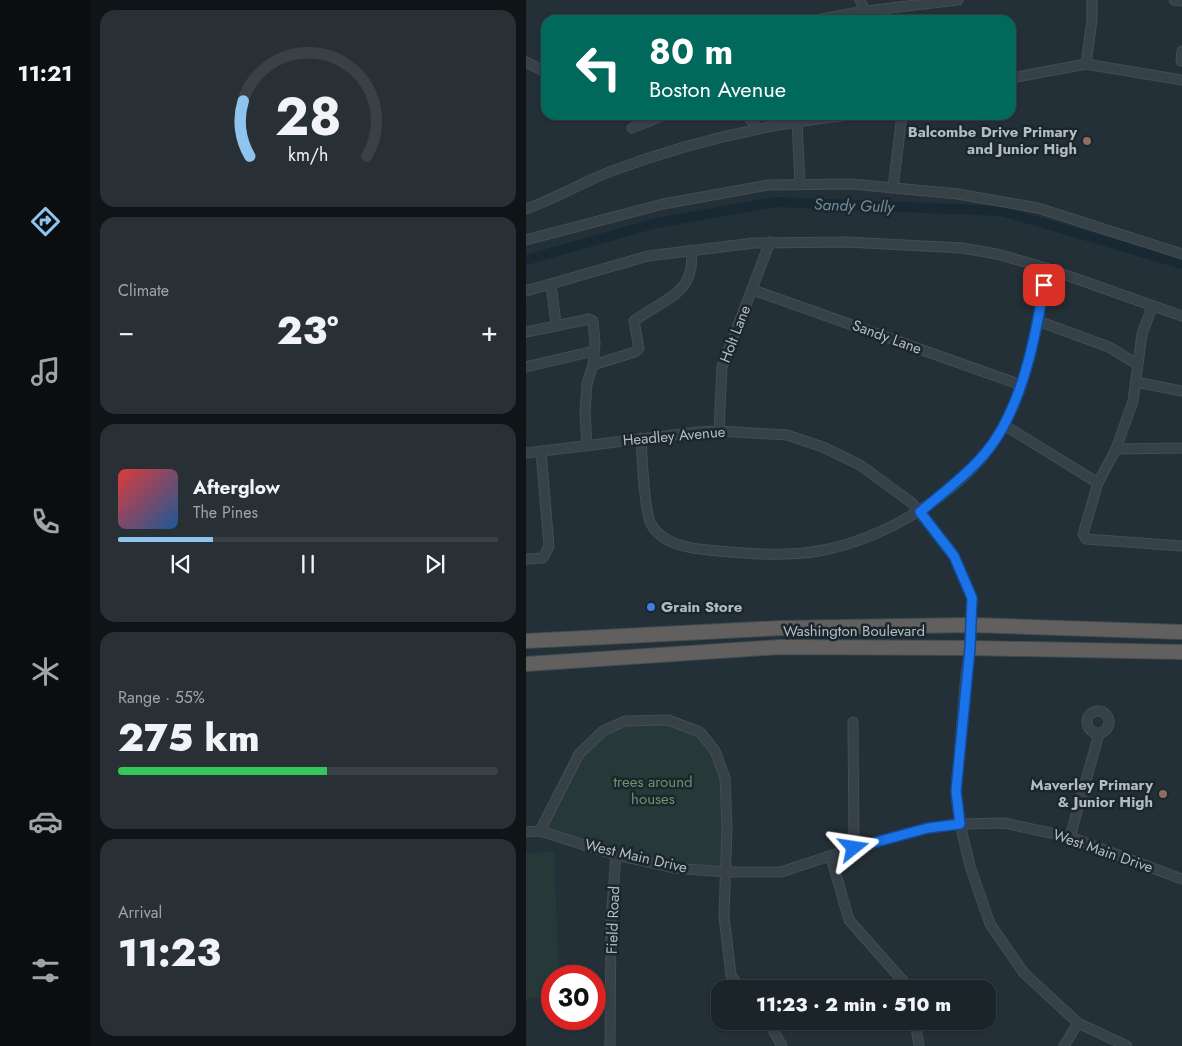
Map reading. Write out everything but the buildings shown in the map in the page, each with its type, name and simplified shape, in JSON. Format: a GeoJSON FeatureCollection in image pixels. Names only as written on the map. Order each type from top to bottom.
{"type":"FeatureCollection","features":[{"type":"Feature","properties":{"kind":"highway","name":"Washington Boulevard"},"geometry":{"type":"LineString","coordinates":[[526,641],[782,628],[972,625],[1182,632]]}},
{"type":"Feature","properties":{"kind":"highway","name":"Washington Boulevard"},"geometry":{"type":"LineString","coordinates":[[526,664],[780,647],[1182,652]]}},
{"type":"Feature","properties":{"kind":"street"},"geometry":{"type":"LineString","coordinates":[[860,0],[865,11]]}},
{"type":"Feature","properties":{"kind":"street"},"geometry":{"type":"LineString","coordinates":[[843,15],[958,0]]}},
{"type":"Feature","properties":{"kind":"street"},"geometry":{"type":"LineString","coordinates":[[1086,64],[1092,20],[1092,0]]}},
{"type":"Feature","properties":{"kind":"street"},"geometry":{"type":"LineString","coordinates":[[1174,0],[1182,1]]}},
{"type":"Feature","properties":{"kind":"street"},"geometry":{"type":"LineString","coordinates":[[1181,61],[1182,50]]}},
{"type":"Feature","properties":{"kind":"street"},"geometry":{"type":"LineString","coordinates":[[526,62],[541,70]]}},
{"type":"Feature","properties":{"kind":"street"},"geometry":{"type":"LineString","coordinates":[[1016,77],[1086,64],[1182,80]]}},
{"type":"Feature","properties":{"kind":"street"},"geometry":{"type":"LineString","coordinates":[[632,128],[652,120]]}},
{"type":"Feature","properties":{"kind":"street"},"geometry":{"type":"LineString","coordinates":[[751,120],[757,128]]}},
{"type":"Feature","properties":{"kind":"street"},"geometry":{"type":"LineString","coordinates":[[528,206],[668,151],[757,128],[806,120]]}},
{"type":"Feature","properties":{"kind":"street"},"geometry":{"type":"LineString","coordinates":[[893,188],[901,120]]}},
{"type":"Feature","properties":{"kind":"street"},"geometry":{"type":"LineString","coordinates":[[797,121],[800,184]]}},
{"type":"Feature","properties":{"kind":"street"},"geometry":{"type":"LineString","coordinates":[[526,240],[663,204],[768,185],[852,184],[958,194],[1038,208],[1182,254]]}},
{"type":"Feature","properties":{"kind":"street"},"geometry":{"type":"LineString","coordinates":[[526,290],[648,256],[770,242],[847,242],[962,248],[997,254],[1046,268],[1182,316]]}},
{"type":"Feature","properties":{"kind":"street","name":"Holt Lane"},"geometry":{"type":"LineString","coordinates":[[719,431],[722,367],[770,242]]}},
{"type":"Feature","properties":{"kind":"street"},"geometry":{"type":"LineString","coordinates":[[593,365],[635,352],[639,348],[634,320],[683,289],[692,270],[691,250]]}},
{"type":"Feature","properties":{"kind":"street"},"geometry":{"type":"LineString","coordinates":[[641,438],[650,524],[665,539],[685,548],[761,555],[823,550],[872,535],[920,512],[981,459],[1004,425],[1021,385],[1038,320],[1046,268]]}},
{"type":"Feature","properties":{"kind":"street"},"geometry":{"type":"LineString","coordinates":[[550,284],[556,324]]}},
{"type":"Feature","properties":{"kind":"street","name":"Sandy Lane"},"geometry":{"type":"LineString","coordinates":[[753,290],[1021,385]]}},
{"type":"Feature","properties":{"kind":"street"},"geometry":{"type":"LineString","coordinates":[[1152,307],[1142,334],[1133,401],[1116,449],[1098,483],[1083,529],[1084,537],[1182,546]]}},
{"type":"Feature","properties":{"kind":"street"},"geometry":{"type":"LineString","coordinates":[[526,332],[556,324],[591,319],[594,329],[594,351],[593,365],[587,384],[585,412],[588,445]]}},
{"type":"Feature","properties":{"kind":"street"},"geometry":{"type":"LineString","coordinates":[[1038,320],[1109,347],[1137,364]]}},
{"type":"Feature","properties":{"kind":"street"},"geometry":{"type":"LineString","coordinates":[[526,367],[594,351]]}},
{"type":"Feature","properties":{"kind":"street"},"geometry":{"type":"LineString","coordinates":[[1136,382],[1182,391]]}},
{"type":"Feature","properties":{"kind":"street"},"geometry":{"type":"LineString","coordinates":[[1004,425],[1098,483]]}},
{"type":"Feature","properties":{"kind":"street","name":"Headley Avenue"},"geometry":{"type":"LineString","coordinates":[[526,453],[641,438],[719,431],[787,435],[823,447],[860,465],[912,503],[954,556],[972,598],[972,625],[956,791],[960,824],[970,866],[990,924],[1024,973],[1078,1023],[1127,1046]]}},
{"type":"Feature","properties":{"kind":"street"},"geometry":{"type":"LineString","coordinates":[[1116,449],[1182,448]]}},
{"type":"Feature","properties":{"kind":"street"},"geometry":{"type":"LineString","coordinates":[[526,559],[543,558],[549,546],[541,451]]}},
{"type":"Feature","properties":{"kind":"street"},"geometry":{"type":"LineString","coordinates":[[540,831],[578,754],[603,731],[625,721],[668,720],[700,732],[715,751],[725,778],[726,872],[724,916],[731,975],[734,980]]}},
{"type":"Feature","properties":{"kind":"street"},"geometry":{"type":"LineString","coordinates":[[853,722],[854,848]]}},
{"type":"Feature","properties":{"kind":"street"},"geometry":{"type":"LineString","coordinates":[[1070,837],[1099,734]]}},
{"type":"Feature","properties":{"kind":"street","name":"West Main Drive"},"geometry":{"type":"LineString","coordinates":[[526,832],[540,831],[616,855],[674,868],[726,872],[781,872],[854,848],[928,828],[960,824],[1004,823],[1070,837],[1182,879]]}},
{"type":"Feature","properties":{"kind":"street","name":"Field Road"},"geometry":{"type":"LineString","coordinates":[[610,1046],[612,920],[616,855]]}},
{"type":"Feature","properties":{"kind":"street"},"geometry":{"type":"LineString","coordinates":[[830,857],[849,920],[902,980]]}},
{"type":"Feature","properties":{"kind":"street"},"geometry":{"type":"LineString","coordinates":[[1064,1046],[1078,1023]]}},
{"type":"Feature","properties":{"kind":"street"},"geometry":{"type":"LineString","coordinates":[[773,1030],[782,1046]]}},
{"type":"Feature","properties":{"kind":"street"},"geometry":{"type":"LineString","coordinates":[[916,1030],[919,1046]]}},
{"type":"Feature","properties":{"kind":"green space","name":"trees around houses"},"geometry":{"type":"Polygon","coordinates":[[[668,720],[700,732],[725,778],[722,870],[674,868],[540,831],[572,766],[595,737],[609,727],[625,721],[668,720]]]}},
{"type":"Feature","properties":{"kind":"green space"},"geometry":{"type":"Polygon","coordinates":[[[554,852],[559,965],[541,965],[541,998],[526,998],[526,853],[554,852]]]}},
{"type":"Feature","properties":{"kind":"waterway","name":"Sandy Gully"},"geometry":{"type":"LineString","coordinates":[[526,260],[656,223],[776,202],[1002,211],[1182,264]]}},
{"type":"Feature","properties":{"kind":"place","name":"Balcombe Drive Primary and Junior High"},"geometry":{"type":"Point","coordinates":[1087,141]}},
{"type":"Feature","properties":{"kind":"place","name":"Grain Store"},"geometry":{"type":"Point","coordinates":[651,607]}},
{"type":"Feature","properties":{"kind":"place","name":"Maverley Primary & Junior High"},"geometry":{"type":"Point","coordinates":[1163,794]}},
{"type":"Feature","properties":{"kind":"route"},"geometry":{"type":"LineString","coordinates":[[854,848],[928,828],[960,824],[956,791],[972,625],[972,598],[954,556],[920,512],[981,459],[1002,429],[1021,385],[1038,320],[1044,285]]}}]}
